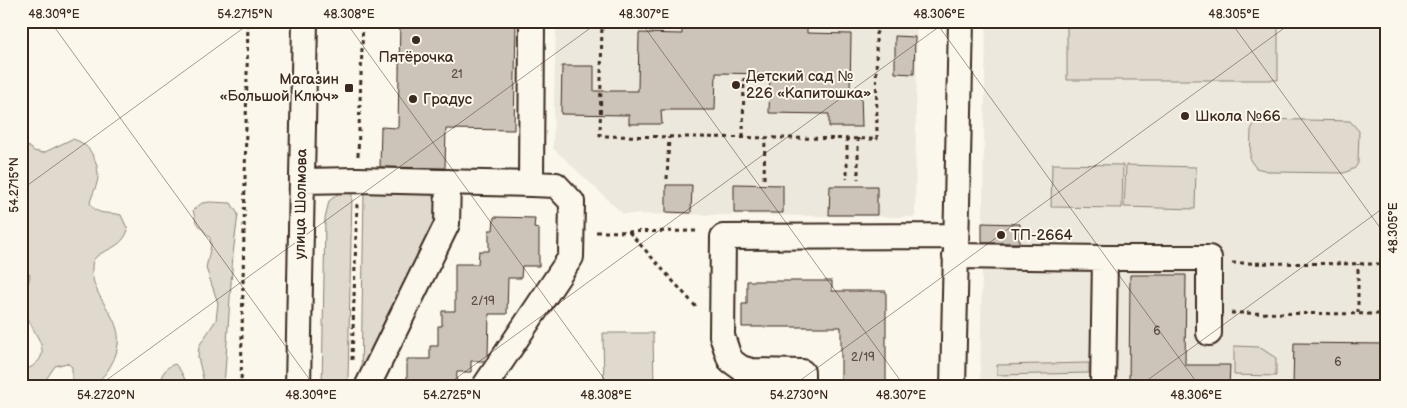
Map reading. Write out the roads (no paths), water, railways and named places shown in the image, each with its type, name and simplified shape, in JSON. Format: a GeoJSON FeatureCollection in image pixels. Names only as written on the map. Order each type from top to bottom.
{"type":"FeatureCollection","features":[{"type":"Feature","properties":{"kind":"street","name":"улица Шолмова"},"geometry":{"type":"LineString","coordinates":[[298,387],[305,21]]}},
{"type":"Feature","properties":{"kind":"street"},"geometry":{"type":"LineString","coordinates":[[531,184],[532,21]]}},
{"type":"Feature","properties":{"kind":"street"},"geometry":{"type":"LineString","coordinates":[[953,387],[960,21]]}},
{"type":"Feature","properties":{"kind":"street"},"geometry":{"type":"LineString","coordinates":[[302,181],[556,185],[572,202],[571,257],[484,387]]}},
{"type":"Feature","properties":{"kind":"street"},"geometry":{"type":"LineString","coordinates":[[367,387],[447,224],[448,182]]}},
{"type":"Feature","properties":{"kind":"street"},"geometry":{"type":"LineString","coordinates":[[802,387],[802,372],[751,371],[741,368],[730,360],[722,336],[724,237],[955,246],[1104,258],[1210,258],[1209,323]]}},
{"type":"Feature","properties":{"kind":"street"},"geometry":{"type":"LineString","coordinates":[[1102,387],[1104,258]]}},
{"type":"Feature","properties":{"kind":"place","name":"Пятёрочка"},"geometry":{"type":"Point","coordinates":[416,40]}},
{"type":"Feature","properties":{"kind":"place","name":"Детский сад № 226 «Капитошка»"},"geometry":{"type":"Point","coordinates":[736,85]}},
{"type":"Feature","properties":{"kind":"place","name":"Магазин «Большой Ключ»"},"geometry":{"type":"Point","coordinates":[349,88]}},
{"type":"Feature","properties":{"kind":"place","name":"Градус"},"geometry":{"type":"Point","coordinates":[413,99]}},
{"type":"Feature","properties":{"kind":"place","name":"Школа №66"},"geometry":{"type":"Point","coordinates":[1185,116]}},
{"type":"Feature","properties":{"kind":"place","name":"ТП-2664"},"geometry":{"type":"Point","coordinates":[1001,235]}}]}
